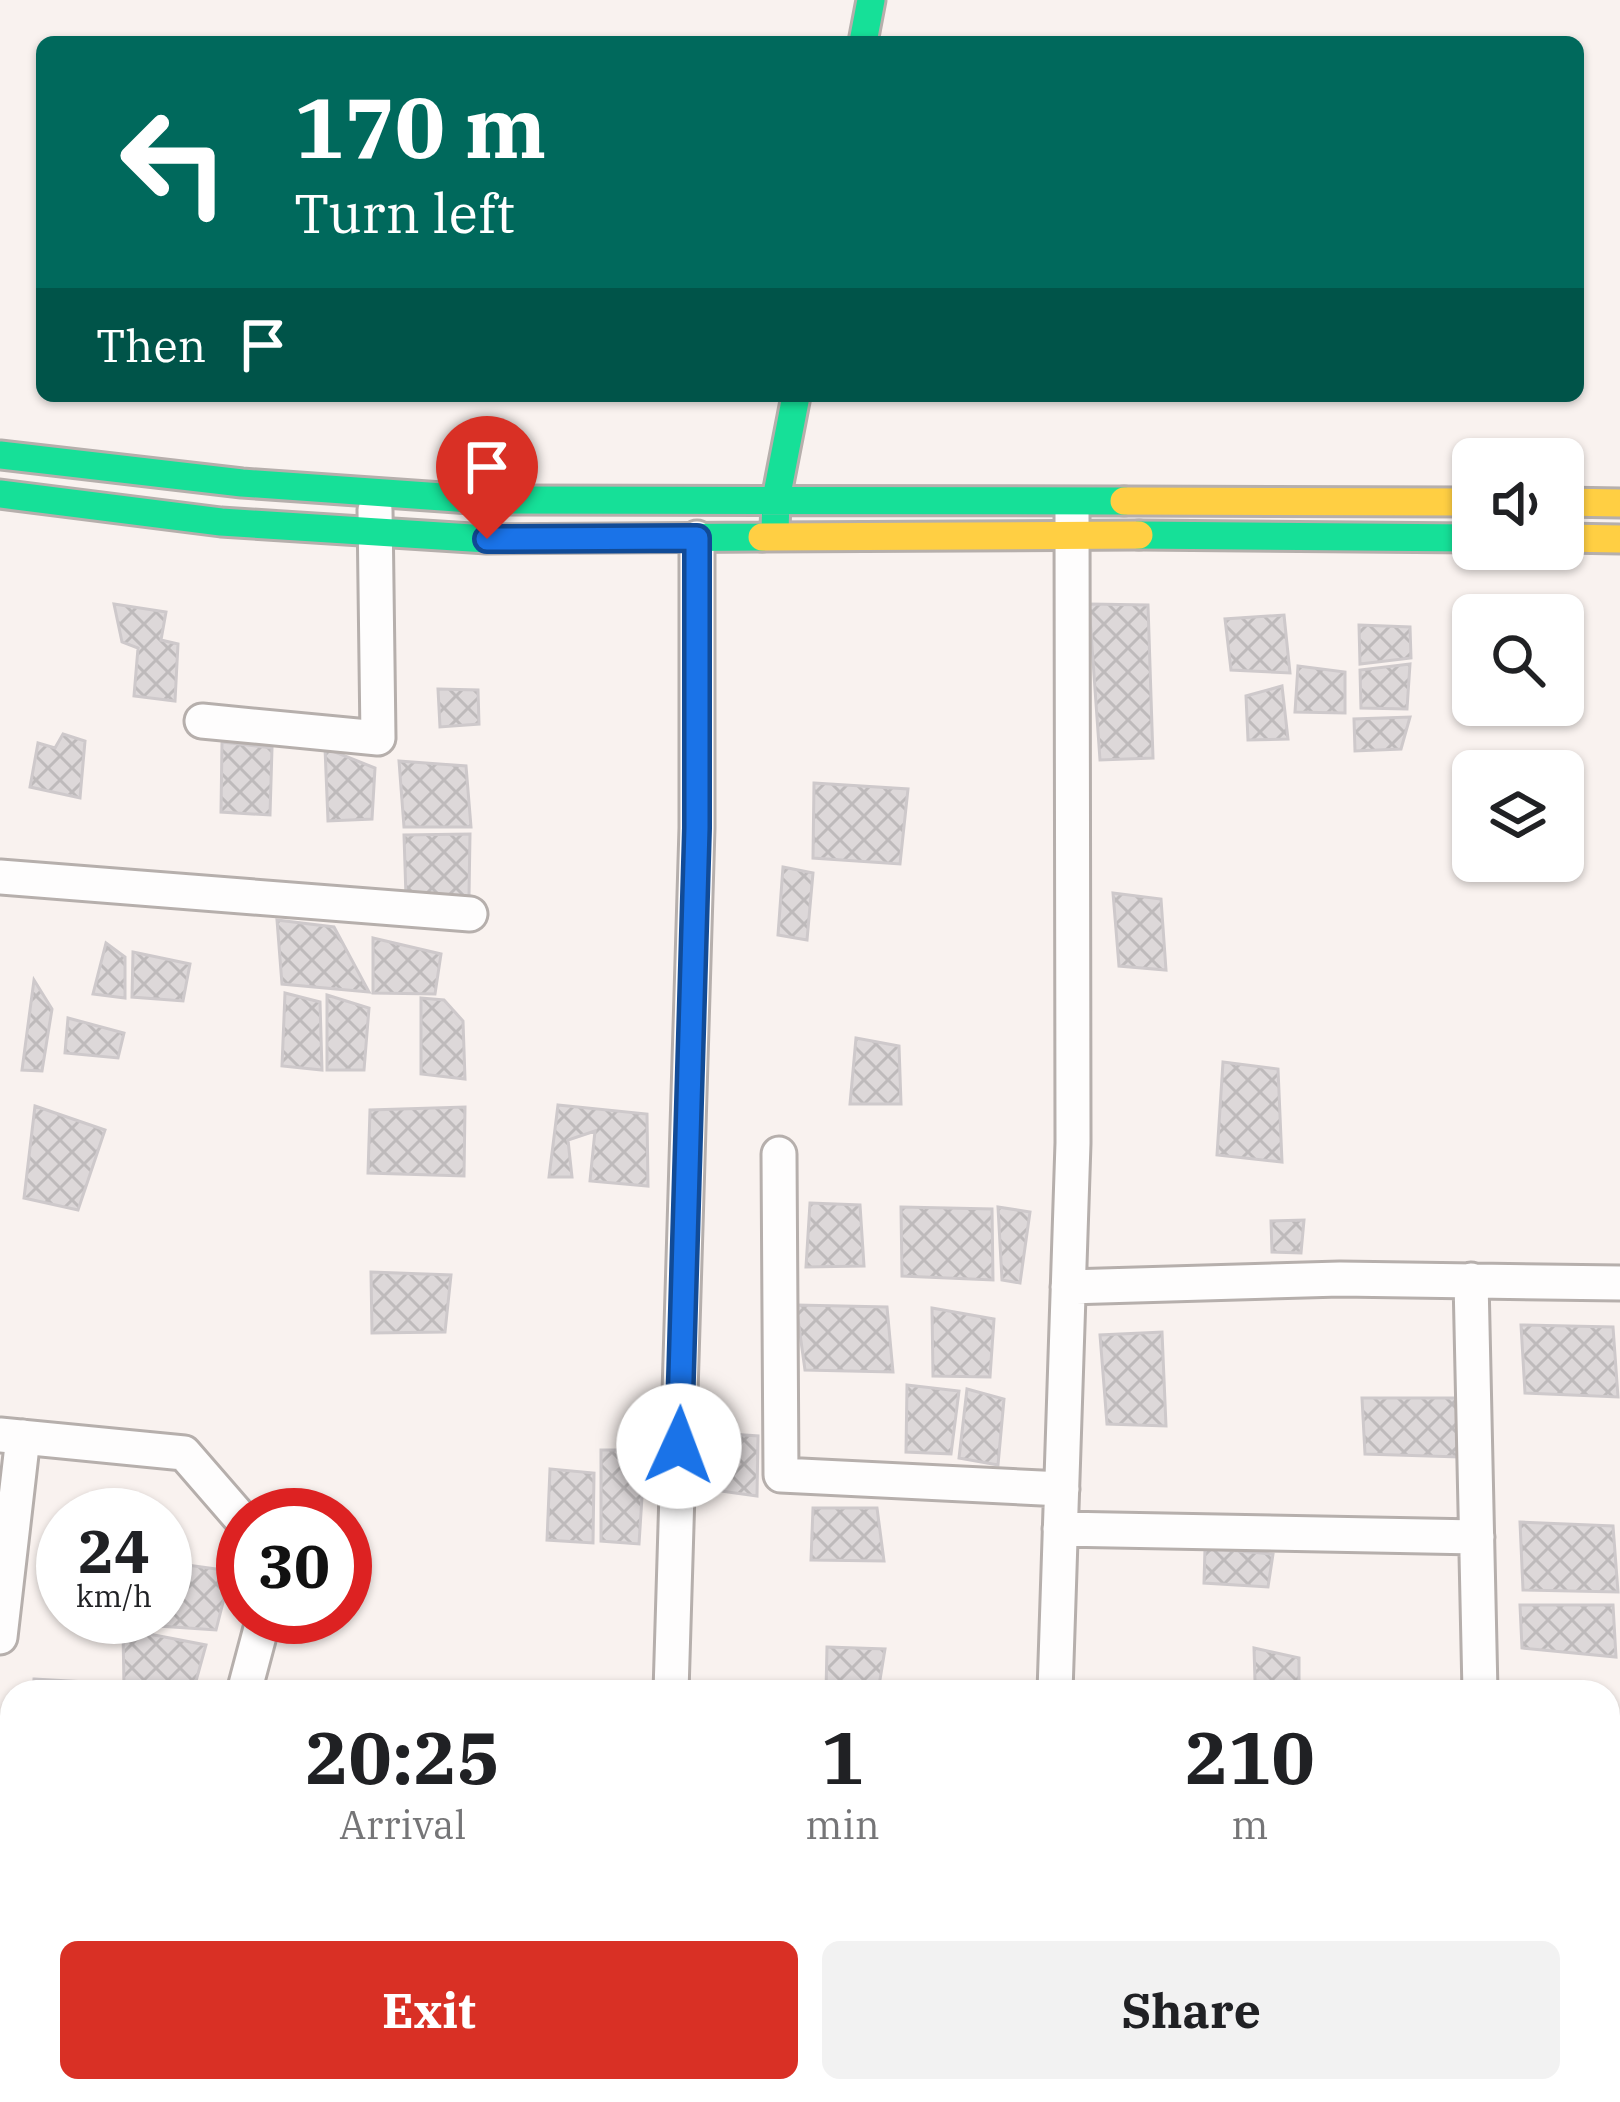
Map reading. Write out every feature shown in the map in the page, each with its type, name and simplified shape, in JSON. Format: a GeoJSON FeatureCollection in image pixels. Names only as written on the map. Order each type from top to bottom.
{"type":"FeatureCollection","features":[{"type":"Feature","properties":{"kind":"main road"},"geometry":{"type":"LineString","coordinates":[[864,36],[871,0]]}},
{"type":"Feature","properties":{"kind":"main road"},"geometry":{"type":"LineString","coordinates":[[775,536],[776,499],[795,402]]}},
{"type":"Feature","properties":{"kind":"main road"},"geometry":{"type":"LineString","coordinates":[[2,463],[375,496],[1452,502]]}},
{"type":"Feature","properties":{"kind":"main road"},"geometry":{"type":"LineString","coordinates":[[0,494],[221,522],[487,539],[1072,534],[1452,538]]}},
{"type":"Feature","properties":{"kind":"main road"},"geometry":{"type":"LineString","coordinates":[[1584,502],[1620,502]]}},
{"type":"Feature","properties":{"kind":"main road"},"geometry":{"type":"LineString","coordinates":[[1584,538],[1620,539]]}},
{"type":"Feature","properties":{"kind":"street"},"geometry":{"type":"LineString","coordinates":[[202,721],[378,738],[375,496]]}},
{"type":"Feature","properties":{"kind":"street"},"geometry":{"type":"LineString","coordinates":[[1055,1680],[1073,1142],[1072,499]]}},
{"type":"Feature","properties":{"kind":"street"},"geometry":{"type":"LineString","coordinates":[[671,1680],[697,828],[697,538]]}},
{"type":"Feature","properties":{"kind":"street"},"geometry":{"type":"LineString","coordinates":[[0,877],[470,914]]}},
{"type":"Feature","properties":{"kind":"street"},"geometry":{"type":"LineString","coordinates":[[779,1154],[781,1475],[1062,1489]]}},
{"type":"Feature","properties":{"kind":"street"},"geometry":{"type":"LineString","coordinates":[[1068,1287],[1340,1279],[1620,1283]]}},
{"type":"Feature","properties":{"kind":"street"},"geometry":{"type":"LineString","coordinates":[[1471,1280],[1480,1680]]}},
{"type":"Feature","properties":{"kind":"street"},"geometry":{"type":"LineString","coordinates":[[0,1637],[12,1436],[184,1454],[216,1490]]}},
{"type":"Feature","properties":{"kind":"street"},"geometry":{"type":"LineString","coordinates":[[1060,1528],[1477,1537]]}},
{"type":"Feature","properties":{"kind":"street"},"geometry":{"type":"LineString","coordinates":[[247,1680],[257,1644]]}},
{"type":"Feature","properties":{"kind":"building"},"geometry":{"type":"Polygon","coordinates":[[[114,604],[166,612],[161,640],[178,644],[175,701],[134,696],[138,648],[122,642],[114,604]]]}},
{"type":"Feature","properties":{"kind":"building"},"geometry":{"type":"Polygon","coordinates":[[[1089,604],[1148,605],[1153,758],[1100,760],[1089,604]]]}},
{"type":"Feature","properties":{"kind":"building"},"geometry":{"type":"Polygon","coordinates":[[[1284,615],[1290,673],[1231,670],[1225,619],[1284,615]]]}},
{"type":"Feature","properties":{"kind":"building"},"geometry":{"type":"Polygon","coordinates":[[[1359,625],[1410,627],[1411,658],[1360,664],[1359,625]]]}},
{"type":"Feature","properties":{"kind":"building"},"geometry":{"type":"Polygon","coordinates":[[[1410,664],[1407,709],[1361,708],[1360,670],[1410,664]]]}},
{"type":"Feature","properties":{"kind":"building"},"geometry":{"type":"Polygon","coordinates":[[[1298,666],[1345,672],[1345,713],[1295,712],[1298,666]]]}},
{"type":"Feature","properties":{"kind":"building"},"geometry":{"type":"Polygon","coordinates":[[[1282,686],[1288,739],[1248,740],[1246,696],[1282,686]]]}},
{"type":"Feature","properties":{"kind":"building"},"geometry":{"type":"Polygon","coordinates":[[[438,689],[478,690],[479,724],[440,727],[438,689]]]}},
{"type":"Feature","properties":{"kind":"building"},"geometry":{"type":"Polygon","coordinates":[[[1410,717],[1401,749],[1355,751],[1354,719],[1410,717]]]}},
{"type":"Feature","properties":{"kind":"building"},"geometry":{"type":"Polygon","coordinates":[[[63,734],[85,741],[80,798],[30,787],[38,743],[55,748],[63,734]]]}},
{"type":"Feature","properties":{"kind":"building"},"geometry":{"type":"Polygon","coordinates":[[[222,742],[272,748],[270,815],[221,812],[222,742]]]}},
{"type":"Feature","properties":{"kind":"building"},"geometry":{"type":"Polygon","coordinates":[[[325,748],[375,768],[372,819],[328,821],[325,748]]]}},
{"type":"Feature","properties":{"kind":"building"},"geometry":{"type":"Polygon","coordinates":[[[399,761],[466,766],[471,827],[404,827],[399,761]]]}},
{"type":"Feature","properties":{"kind":"building"},"geometry":{"type":"Polygon","coordinates":[[[814,783],[908,789],[900,864],[813,858],[814,783]]]}},
{"type":"Feature","properties":{"kind":"building"},"geometry":{"type":"Polygon","coordinates":[[[470,834],[469,896],[406,897],[404,835],[470,834]]]}},
{"type":"Feature","properties":{"kind":"building"},"geometry":{"type":"Polygon","coordinates":[[[783,867],[813,873],[807,940],[778,935],[783,867]]]}},
{"type":"Feature","properties":{"kind":"building"},"geometry":{"type":"Polygon","coordinates":[[[1113,893],[1161,899],[1166,970],[1119,966],[1113,893]]]}},
{"type":"Feature","properties":{"kind":"building"},"geometry":{"type":"Polygon","coordinates":[[[277,920],[334,927],[369,992],[282,984],[277,920]]]}},
{"type":"Feature","properties":{"kind":"building"},"geometry":{"type":"Polygon","coordinates":[[[373,938],[441,954],[435,994],[373,993],[373,938]]]}},
{"type":"Feature","properties":{"kind":"building"},"geometry":{"type":"Polygon","coordinates":[[[106,943],[125,957],[125,998],[93,994],[106,943]]]}},
{"type":"Feature","properties":{"kind":"building"},"geometry":{"type":"Polygon","coordinates":[[[133,952],[190,964],[183,1001],[132,997],[133,952]]]}},
{"type":"Feature","properties":{"kind":"building"},"geometry":{"type":"Polygon","coordinates":[[[34,980],[52,1009],[42,1071],[22,1070],[34,980]]]}},
{"type":"Feature","properties":{"kind":"building"},"geometry":{"type":"Polygon","coordinates":[[[285,993],[320,1002],[322,1070],[282,1066],[285,993]]]}},
{"type":"Feature","properties":{"kind":"building"},"geometry":{"type":"Polygon","coordinates":[[[327,995],[369,1008],[364,1070],[327,1070],[327,995]]]}},
{"type":"Feature","properties":{"kind":"building"},"geometry":{"type":"Polygon","coordinates":[[[421,998],[444,1000],[463,1021],[465,1079],[421,1074],[421,998]]]}},
{"type":"Feature","properties":{"kind":"building"},"geometry":{"type":"Polygon","coordinates":[[[68,1018],[124,1033],[118,1058],[65,1053],[68,1018]]]}},
{"type":"Feature","properties":{"kind":"building"},"geometry":{"type":"Polygon","coordinates":[[[856,1038],[899,1046],[901,1104],[850,1104],[856,1038]]]}},
{"type":"Feature","properties":{"kind":"building"},"geometry":{"type":"Polygon","coordinates":[[[1223,1062],[1278,1069],[1282,1162],[1217,1155],[1223,1062]]]}},
{"type":"Feature","properties":{"kind":"building"},"geometry":{"type":"Polygon","coordinates":[[[558,1105],[647,1114],[648,1186],[590,1181],[595,1131],[568,1140],[572,1177],[549,1177],[558,1105]]]}},
{"type":"Feature","properties":{"kind":"building"},"geometry":{"type":"Polygon","coordinates":[[[35,1106],[105,1130],[78,1210],[24,1198],[35,1106]]]}},
{"type":"Feature","properties":{"kind":"building"},"geometry":{"type":"Polygon","coordinates":[[[465,1107],[464,1176],[368,1173],[370,1110],[465,1107]]]}},
{"type":"Feature","properties":{"kind":"building"},"geometry":{"type":"Polygon","coordinates":[[[810,1203],[860,1205],[864,1266],[806,1267],[810,1203]]]}},
{"type":"Feature","properties":{"kind":"building"},"geometry":{"type":"Polygon","coordinates":[[[901,1207],[992,1209],[993,1280],[902,1276],[901,1207]]]}},
{"type":"Feature","properties":{"kind":"building"},"geometry":{"type":"Polygon","coordinates":[[[998,1207],[1030,1212],[1020,1283],[1002,1280],[998,1207]]]}},
{"type":"Feature","properties":{"kind":"building"},"geometry":{"type":"Polygon","coordinates":[[[1304,1220],[1301,1253],[1272,1252],[1271,1221],[1304,1220]]]}},
{"type":"Feature","properties":{"kind":"building"},"geometry":{"type":"Polygon","coordinates":[[[371,1272],[451,1275],[445,1332],[372,1333],[371,1272]]]}},
{"type":"Feature","properties":{"kind":"building"},"geometry":{"type":"Polygon","coordinates":[[[796,1305],[887,1307],[893,1372],[805,1370],[796,1305]]]}},
{"type":"Feature","properties":{"kind":"building"},"geometry":{"type":"Polygon","coordinates":[[[932,1308],[994,1319],[990,1377],[933,1376],[932,1308]]]}},
{"type":"Feature","properties":{"kind":"building"},"geometry":{"type":"Polygon","coordinates":[[[1521,1325],[1613,1327],[1618,1397],[1525,1393],[1521,1325]]]}},
{"type":"Feature","properties":{"kind":"building"},"geometry":{"type":"Polygon","coordinates":[[[1162,1332],[1166,1426],[1107,1424],[1100,1335],[1162,1332]]]}},
{"type":"Feature","properties":{"kind":"building"},"geometry":{"type":"Polygon","coordinates":[[[907,1385],[959,1391],[951,1454],[906,1452],[907,1385]]]}},
{"type":"Feature","properties":{"kind":"building"},"geometry":{"type":"Polygon","coordinates":[[[967,1389],[1004,1399],[998,1465],[959,1458],[967,1389]]]}},
{"type":"Feature","properties":{"kind":"building"},"geometry":{"type":"Polygon","coordinates":[[[1362,1398],[1457,1398],[1459,1457],[1365,1454],[1362,1398]]]}},
{"type":"Feature","properties":{"kind":"building"},"geometry":{"type":"Polygon","coordinates":[[[701,1432],[758,1436],[757,1496],[706,1489],[701,1432]]]}},
{"type":"Feature","properties":{"kind":"building"},"geometry":{"type":"Polygon","coordinates":[[[601,1450],[645,1450],[639,1544],[601,1541],[601,1450]]]}},
{"type":"Feature","properties":{"kind":"building"},"geometry":{"type":"Polygon","coordinates":[[[550,1469],[594,1473],[593,1543],[547,1540],[550,1469]]]}},
{"type":"Feature","properties":{"kind":"building"},"geometry":{"type":"Polygon","coordinates":[[[813,1508],[877,1508],[884,1561],[811,1560],[813,1508]]]}},
{"type":"Feature","properties":{"kind":"building"},"geometry":{"type":"Polygon","coordinates":[[[1520,1522],[1613,1526],[1618,1592],[1523,1590],[1520,1522]]]}},
{"type":"Feature","properties":{"kind":"building"},"geometry":{"type":"Polygon","coordinates":[[[1205,1548],[1273,1554],[1268,1587],[1204,1583],[1205,1548]]]}},
{"type":"Feature","properties":{"kind":"building"},"geometry":{"type":"Polygon","coordinates":[[[192,1566],[216,1569],[216,1630],[192,1628],[192,1566]]]}},
{"type":"Feature","properties":{"kind":"building"},"geometry":{"type":"Polygon","coordinates":[[[1520,1605],[1613,1605],[1616,1657],[1522,1648],[1520,1605]]]}},
{"type":"Feature","properties":{"kind":"building"},"geometry":{"type":"Polygon","coordinates":[[[123,1644],[206,1645],[196,1680],[124,1680],[123,1644]]]}},
{"type":"Feature","properties":{"kind":"building"},"geometry":{"type":"Polygon","coordinates":[[[827,1647],[885,1649],[880,1680],[826,1680],[827,1647]]]}},
{"type":"Feature","properties":{"kind":"building"},"geometry":{"type":"Polygon","coordinates":[[[1254,1648],[1299,1658],[1299,1680],[1255,1680],[1254,1648]]]}},
{"type":"Feature","properties":{"kind":"traffic: fast"},"geometry":{"type":"LineString","coordinates":[[864,36],[871,0]]}},
{"type":"Feature","properties":{"kind":"traffic: fast"},"geometry":{"type":"LineString","coordinates":[[775,531],[776,499],[795,402]]}},
{"type":"Feature","properties":{"kind":"traffic: fast"},"geometry":{"type":"LineString","coordinates":[[0,455],[242,483],[485,500],[1124,501]]}},
{"type":"Feature","properties":{"kind":"traffic: fast"},"geometry":{"type":"LineString","coordinates":[[0,494],[221,522],[487,539],[762,537]]}},
{"type":"Feature","properties":{"kind":"traffic: fast"},"geometry":{"type":"LineString","coordinates":[[1139,535],[1452,538]]}},
{"type":"Feature","properties":{"kind":"traffic: slow"},"geometry":{"type":"LineString","coordinates":[[1124,501],[1452,502]]}},
{"type":"Feature","properties":{"kind":"traffic: slow"},"geometry":{"type":"LineString","coordinates":[[1584,502],[1620,503]]}},
{"type":"Feature","properties":{"kind":"traffic: slow"},"geometry":{"type":"LineString","coordinates":[[762,537],[1139,535]]}},
{"type":"Feature","properties":{"kind":"traffic: slow"},"geometry":{"type":"LineString","coordinates":[[1584,538],[1620,539]]}},
{"type":"Feature","properties":{"kind":"route"},"geometry":{"type":"LineString","coordinates":[[487,539],[697,538],[697,828],[679,1446]]}}]}
